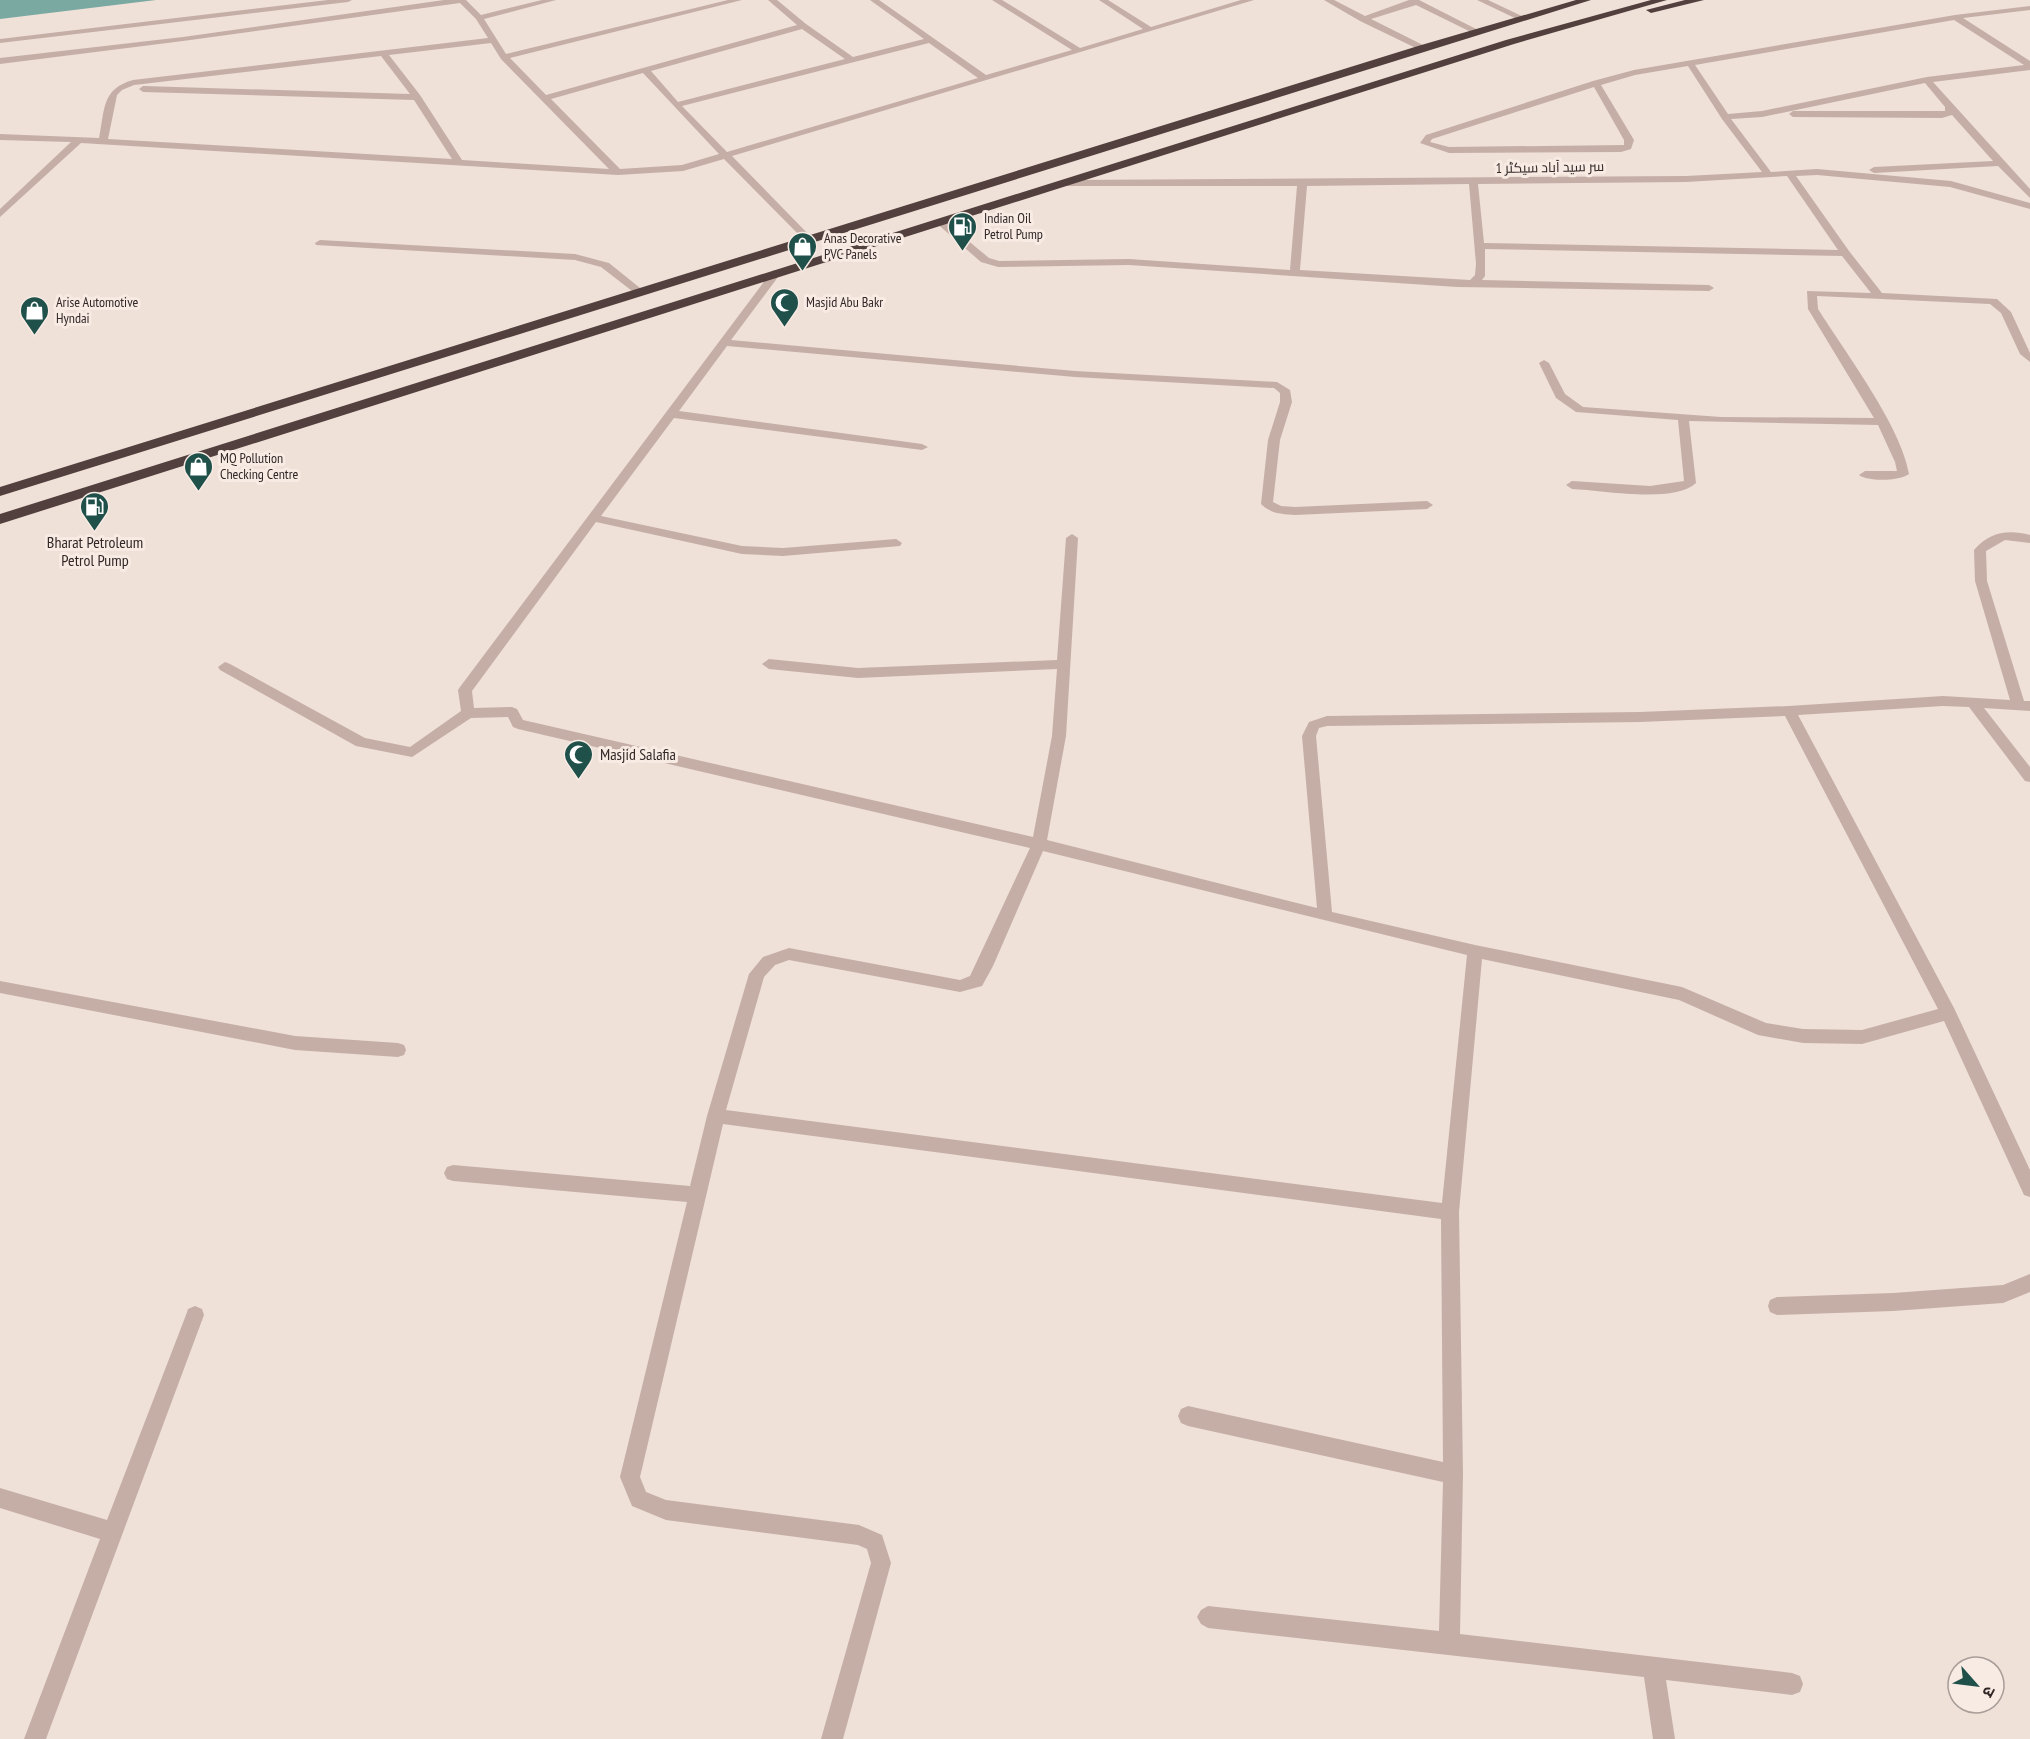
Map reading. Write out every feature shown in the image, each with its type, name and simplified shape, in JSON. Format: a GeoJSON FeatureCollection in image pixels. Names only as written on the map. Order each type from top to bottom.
{"type":"FeatureCollection","features":[{"type":"Feature","properties":{"kind":"highway"},"geometry":{"type":"LineString","coordinates":[[1563,7],[1577,0]]}},
{"type":"Feature","properties":{"kind":"highway"},"geometry":{"type":"LineString","coordinates":[[0,492],[1422,48],[1586,0]]}},
{"type":"Feature","properties":{"kind":"highway"},"geometry":{"type":"LineString","coordinates":[[0,519],[939,221],[1588,19],[1662,0]]}},
{"type":"Feature","properties":{"kind":"highway"},"geometry":{"type":"LineString","coordinates":[[1588,19],[1630,14],[1699,0]]}},
{"type":"Feature","properties":{"kind":"street"},"geometry":{"type":"LineString","coordinates":[[0,41],[348,0]]}},
{"type":"Feature","properties":{"kind":"street"},"geometry":{"type":"LineString","coordinates":[[0,61],[183,39],[462,0],[479,18],[504,57],[618,172]]}},
{"type":"Feature","properties":{"kind":"street"},"geometry":{"type":"LineString","coordinates":[[479,18],[552,0]]}},
{"type":"Feature","properties":{"kind":"street"},"geometry":{"type":"LineString","coordinates":[[504,57],[738,0]]}},
{"type":"Feature","properties":{"kind":"street"},"geometry":{"type":"LineString","coordinates":[[772,0],[802,26],[854,61]]}},
{"type":"Feature","properties":{"kind":"street"},"geometry":{"type":"LineString","coordinates":[[874,0],[984,78]]}},
{"type":"Feature","properties":{"kind":"street"},"geometry":{"type":"LineString","coordinates":[[996,0],[1080,51]]}},
{"type":"Feature","properties":{"kind":"street"},"geometry":{"type":"LineString","coordinates":[[1103,0],[1149,29]]}},
{"type":"Feature","properties":{"kind":"street"},"geometry":{"type":"LineString","coordinates":[[0,137],[103,141],[618,172],[675,169],[1250,0]]}},
{"type":"Feature","properties":{"kind":"street"},"geometry":{"type":"LineString","coordinates":[[1328,0],[1422,48]]}},
{"type":"Feature","properties":{"kind":"street"},"geometry":{"type":"LineString","coordinates":[[1481,0],[1522,18]]}},
{"type":"Feature","properties":{"kind":"street"},"geometry":{"type":"LineString","coordinates":[[1363,19],[1415,1],[1478,32]]}},
{"type":"Feature","properties":{"kind":"street"},"geometry":{"type":"LineString","coordinates":[[1596,83],[1629,140],[1628,147],[1618,150],[1449,150],[1425,143],[1429,138],[1596,83],[1634,73],[1955,17],[2030,8]]}},
{"type":"Feature","properties":{"kind":"street"},"geometry":{"type":"LineString","coordinates":[[1955,17],[2030,66]]}},
{"type":"Feature","properties":{"kind":"street"},"geometry":{"type":"LineString","coordinates":[[544,98],[802,26]]}},
{"type":"Feature","properties":{"kind":"street"},"geometry":{"type":"LineString","coordinates":[[103,141],[112,95],[119,88],[149,81],[492,40]]}},
{"type":"Feature","properties":{"kind":"street"},"geometry":{"type":"LineString","coordinates":[[676,105],[932,40]]}},
{"type":"Feature","properties":{"kind":"street"},"geometry":{"type":"LineString","coordinates":[[382,53],[417,97],[459,163]]}},
{"type":"Feature","properties":{"kind":"street"},"geometry":{"type":"LineString","coordinates":[[1690,63],[1725,117],[1769,175]]}},
{"type":"Feature","properties":{"kind":"street"},"geometry":{"type":"LineString","coordinates":[[1762,114],[1927,80],[2030,66]]}},
{"type":"Feature","properties":{"kind":"street"},"geometry":{"type":"LineString","coordinates":[[645,70],[725,156],[808,239]]}},
{"type":"Feature","properties":{"kind":"street"},"geometry":{"type":"LineString","coordinates":[[1927,80],[2030,195]]}},
{"type":"Feature","properties":{"kind":"street"},"geometry":{"type":"LineString","coordinates":[[119,88],[417,97]]}},
{"type":"Feature","properties":{"kind":"street"},"geometry":{"type":"LineString","coordinates":[[1725,117],[1762,114],[1942,115],[1949,113],[1949,107]]}},
{"type":"Feature","properties":{"kind":"street"},"geometry":{"type":"LineString","coordinates":[[0,213],[78,141]]}},
{"type":"Feature","properties":{"kind":"street"},"geometry":{"type":"LineString","coordinates":[[1817,172],[2000,163]]}},
{"type":"Feature","properties":{"kind":"street","name":"سر سید آباد سیکٹر 1"},"geometry":{"type":"LineString","coordinates":[[1066,183],[1686,179],[1817,172],[1951,184],[2030,207]]}},
{"type":"Feature","properties":{"kind":"street"},"geometry":{"type":"LineString","coordinates":[[1789,173],[1845,253],[1880,297]]}},
{"type":"Feature","properties":{"kind":"street"},"geometry":{"type":"LineString","coordinates":[[1473,181],[1480,276],[1473,283]]}},
{"type":"Feature","properties":{"kind":"street"},"geometry":{"type":"LineString","coordinates":[[1295,273],[1302,183]]}},
{"type":"Feature","properties":{"kind":"street"},"geometry":{"type":"LineString","coordinates":[[939,221],[985,260],[998,264],[1129,262],[1457,284],[1709,288]]}},
{"type":"Feature","properties":{"kind":"street"},"geometry":{"type":"LineString","coordinates":[[320,243],[575,257],[605,265],[640,292]]}},
{"type":"Feature","properties":{"kind":"street"},"geometry":{"type":"LineString","coordinates":[[1479,246],[1845,253]]}},
{"type":"Feature","properties":{"kind":"street"},"geometry":{"type":"LineString","coordinates":[[468,713],[465,690],[776,273]]}},
{"type":"Feature","properties":{"kind":"street"},"geometry":{"type":"LineString","coordinates":[[1865,475],[1903,474],[1901,459],[1882,422],[1813,309],[1811,293],[1994,301],[2006,312],[2025,354],[2030,359]]}},
{"type":"Feature","properties":{"kind":"street"},"geometry":{"type":"LineString","coordinates":[[724,343],[993,368],[1277,385],[1286,392],[1286,402],[1274,440],[1267,504],[1278,510],[1295,511],[1427,505]]}},
{"type":"Feature","properties":{"kind":"street"},"geometry":{"type":"LineString","coordinates":[[1544,363],[1560,396],[1580,410],[1683,418],[1882,422]]}},
{"type":"Feature","properties":{"kind":"street"},"geometry":{"type":"LineString","coordinates":[[672,414],[922,447]]}},
{"type":"Feature","properties":{"kind":"street"},"geometry":{"type":"LineString","coordinates":[[1572,484],[1666,490],[1682,488],[1690,483],[1683,418]]}},
{"type":"Feature","properties":{"kind":"street"},"geometry":{"type":"LineString","coordinates":[[594,518],[742,550],[783,552],[896,543]]}},
{"type":"Feature","properties":{"kind":"street"},"geometry":{"type":"LineString","coordinates":[[1325,916],[1309,736],[1314,725],[1328,721],[1640,717],[1789,711],[1943,701],[2024,706],[1981,581],[1980,550],[1992,541],[2011,533],[2030,539]]}},
{"type":"Feature","properties":{"kind":"street"},"geometry":{"type":"LineString","coordinates":[[832,1739],[881,1563],[874,1542],[859,1535],[666,1510],[639,1499],[630,1477],[716,1116],[757,974],[770,961],[789,954],[960,986],[976,981],[1039,843],[1059,736],[1072,538]]}},
{"type":"Feature","properties":{"kind":"street"},"geometry":{"type":"LineString","coordinates":[[769,664],[858,673],[1064,664]]}},
{"type":"Feature","properties":{"kind":"street"},"geometry":{"type":"LineString","coordinates":[[225,667],[361,742],[412,752],[468,713],[512,712],[518,724],[1039,843],[1325,916],[1475,951],[1682,994],[1764,1030],[1803,1036],[1862,1037],[1948,1013]]}},
{"type":"Feature","properties":{"kind":"street"},"geometry":{"type":"LineString","coordinates":[[1973,702],[2030,777]]}},
{"type":"Feature","properties":{"kind":"street"},"geometry":{"type":"LineString","coordinates":[[1789,711],[1948,1013],[2030,1189]]}},
{"type":"Feature","properties":{"kind":"street"},"geometry":{"type":"LineString","coordinates":[[1449,1643],[1453,1474],[1450,1212],[1475,951]]}},
{"type":"Feature","properties":{"kind":"street"},"geometry":{"type":"LineString","coordinates":[[0,987],[295,1043],[398,1050]]}},
{"type":"Feature","properties":{"kind":"street"},"geometry":{"type":"LineString","coordinates":[[716,1116],[1450,1212]]}},
{"type":"Feature","properties":{"kind":"street"},"geometry":{"type":"LineString","coordinates":[[453,1173],[697,1195]]}},
{"type":"Feature","properties":{"kind":"street"},"geometry":{"type":"LineString","coordinates":[[1777,1306],[1893,1302],[2003,1294],[2030,1283]]}},
{"type":"Feature","properties":{"kind":"street"},"geometry":{"type":"LineString","coordinates":[[35,1739],[195,1315]]}},
{"type":"Feature","properties":{"kind":"street"},"geometry":{"type":"LineString","coordinates":[[1188,1416],[1453,1474]]}},
{"type":"Feature","properties":{"kind":"street"},"geometry":{"type":"LineString","coordinates":[[0,1498],[112,1532]]}},
{"type":"Feature","properties":{"kind":"street"},"geometry":{"type":"LineString","coordinates":[[1209,1617],[1792,1684]]}},
{"type":"Feature","properties":{"kind":"street"},"geometry":{"type":"LineString","coordinates":[[1653,1668],[1664,1739]]}},
{"type":"Feature","properties":{"kind":"water"},"geometry":{"type":"Polygon","coordinates":[[[0,0],[156,0],[0,19],[0,0]]]}},
{"type":"Feature","properties":{"kind":"place","name":"Indian Oil Petrol Pump"},"geometry":{"type":"Point","coordinates":[963,252]}},
{"type":"Feature","properties":{"kind":"place","name":"Anas Decorative PVC Panels"},"geometry":{"type":"Point","coordinates":[803,272]}},
{"type":"Feature","properties":{"kind":"place","name":"Masjid Abu Bakr"},"geometry":{"type":"Point","coordinates":[785,328]}},
{"type":"Feature","properties":{"kind":"place","name":"Arise Automotive Hyndai"},"geometry":{"type":"Point","coordinates":[35,336]}},
{"type":"Feature","properties":{"kind":"place","name":"MQ Pollution Checking Centre"},"geometry":{"type":"Point","coordinates":[199,492]}},
{"type":"Feature","properties":{"kind":"place","name":"Bharat Petroleum Petrol Pump"},"geometry":{"type":"Point","coordinates":[95,532]}},
{"type":"Feature","properties":{"kind":"place","name":"Masjid Salafia"},"geometry":{"type":"Point","coordinates":[579,780]}}]}
